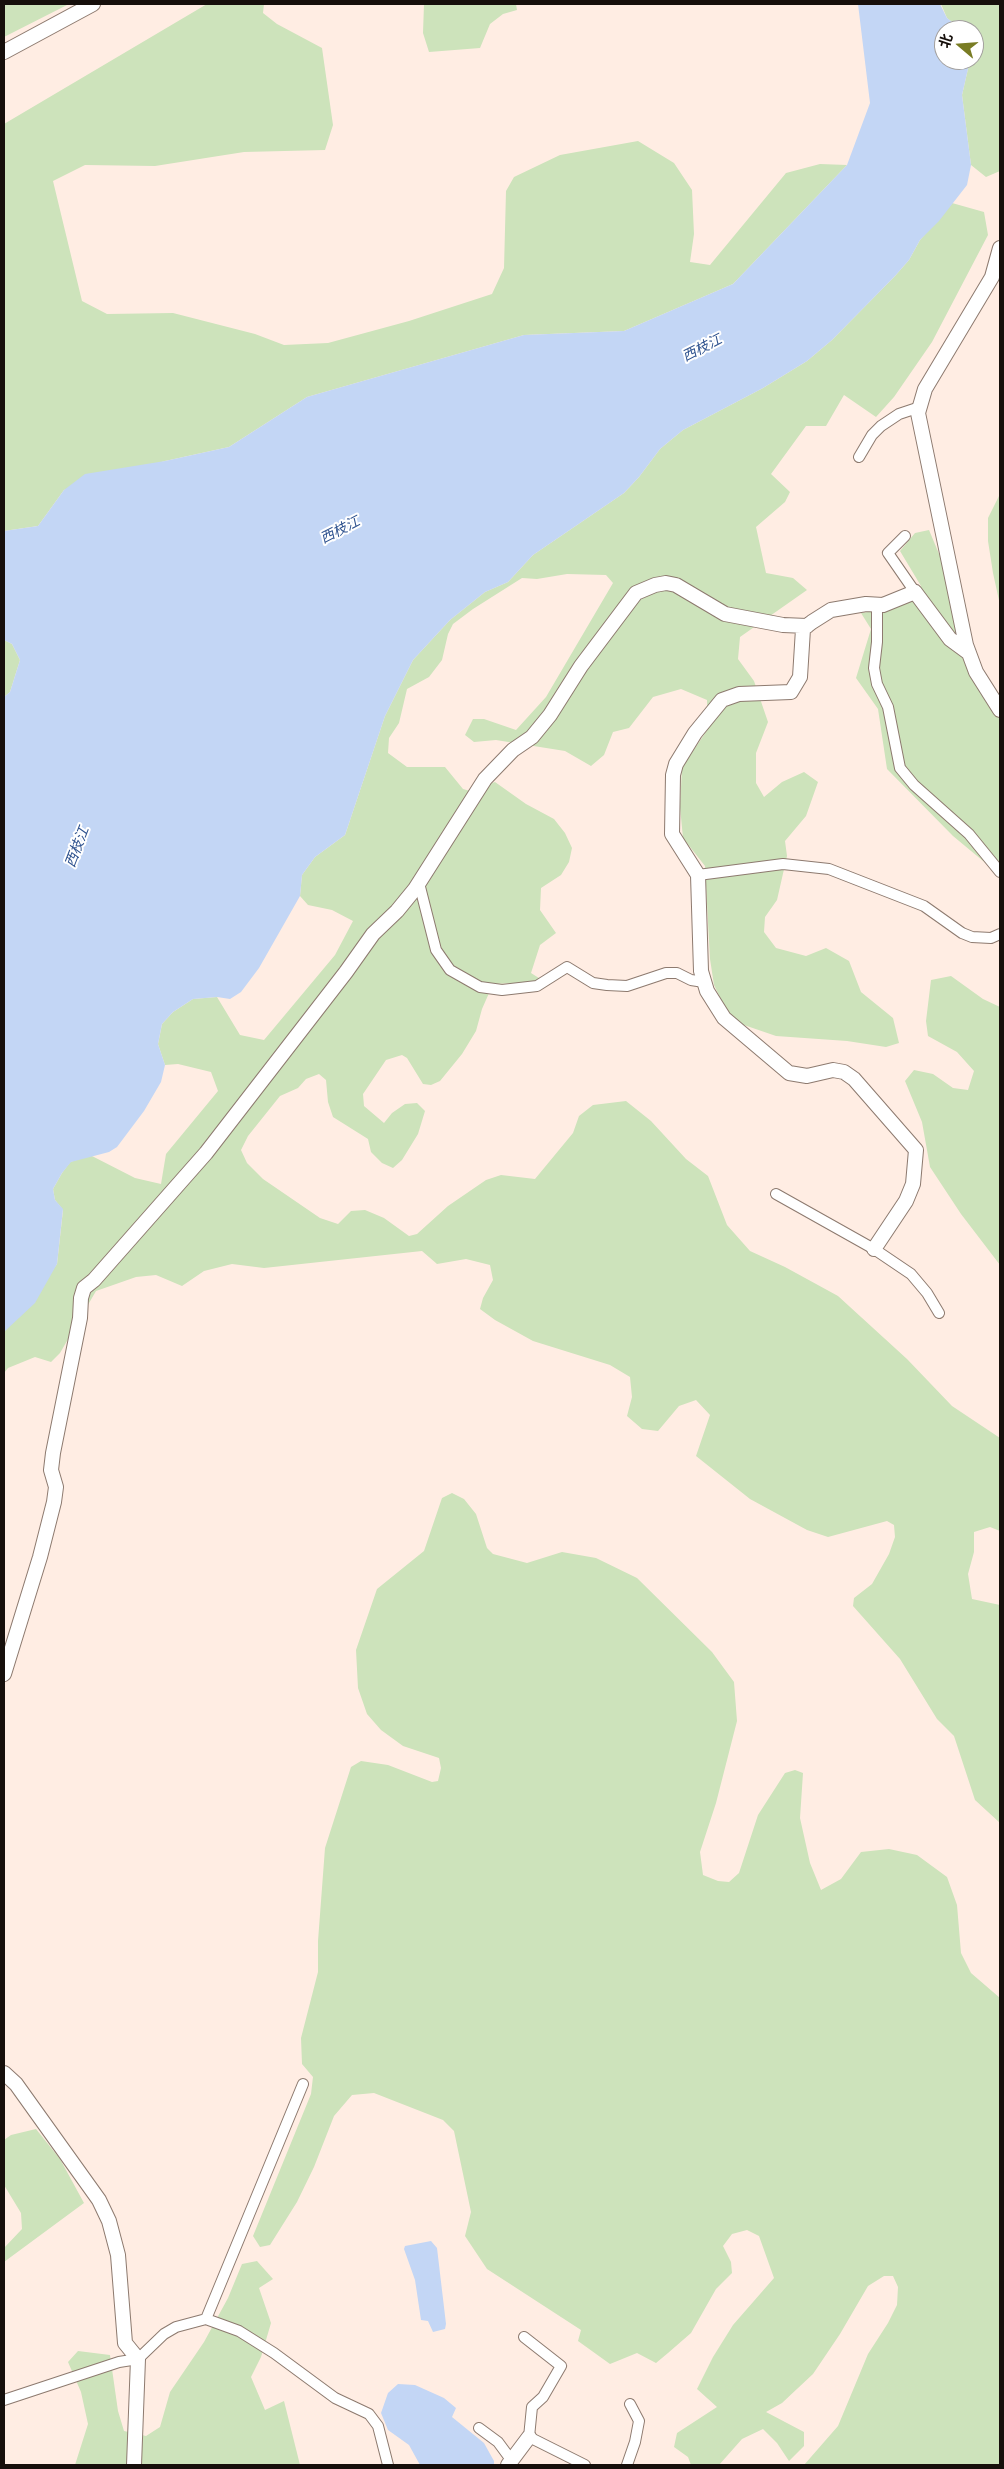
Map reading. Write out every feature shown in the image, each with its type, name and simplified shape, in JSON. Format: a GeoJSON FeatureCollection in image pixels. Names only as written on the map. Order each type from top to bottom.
{"type":"FeatureCollection","features":[{"type":"Feature","properties":{"kind":"street"},"geometry":{"type":"LineString","coordinates":[[4,52],[92,4]]}},
{"type":"Feature","properties":{"kind":"street"},"geometry":{"type":"LineString","coordinates":[[992,277],[1000,248]]}},
{"type":"Feature","properties":{"kind":"street"},"geometry":{"type":"LineString","coordinates":[[1000,264],[925,389],[918,413],[969,653],[976,672],[1000,710]]}},
{"type":"Feature","properties":{"kind":"street"},"geometry":{"type":"LineString","coordinates":[[859,457],[872,435],[881,426],[899,414],[920,407]]}},
{"type":"Feature","properties":{"kind":"street"},"geometry":{"type":"LineString","coordinates":[[905,536],[888,553],[950,639],[969,653]]}},
{"type":"Feature","properties":{"kind":"street"},"geometry":{"type":"LineString","coordinates":[[4,1674],[40,1557],[54,1502],[56,1486],[51,1470],[53,1453],[80,1318],[81,1298],[84,1288],[94,1280],[206,1153],[346,972],[373,934],[397,911],[419,883],[485,779],[513,750],[532,737],[550,715],[581,666],[636,593],[655,585],[666,583],[676,585],[725,614],[783,625],[807,626]]}},
{"type":"Feature","properties":{"kind":"street"},"geometry":{"type":"LineString","coordinates":[[874,1249],[906,1201],[913,1184],[916,1150],[854,1079],[844,1072],[833,1070],[807,1076],[789,1073],[724,1018],[700,971],[698,875],[672,834],[673,775],[676,764],[695,733],[722,700],[739,694],[791,692],[800,677],[803,629],[831,610],[866,604],[883,605],[915,592]]}},
{"type":"Feature","properties":{"kind":"street"},"geometry":{"type":"LineString","coordinates":[[877,604],[877,642],[874,668],[877,684],[888,707],[900,768],[914,785],[969,834],[1000,872]]}},
{"type":"Feature","properties":{"kind":"street"},"geometry":{"type":"LineString","coordinates":[[698,875],[783,864],[829,869],[924,906],[962,933],[972,937],[992,938],[1000,934]]}},
{"type":"Feature","properties":{"kind":"street"},"geometry":{"type":"LineString","coordinates":[[419,883],[436,950],[450,970],[480,987],[502,990],[538,986],[567,967],[593,984],[627,986],[666,973],[677,973],[691,980],[704,982]]}},
{"type":"Feature","properties":{"kind":"street"},"geometry":{"type":"LineString","coordinates":[[776,1194],[874,1249],[911,1274],[927,1293],[939,1313]]}},
{"type":"Feature","properties":{"kind":"street"},"geometry":{"type":"LineString","coordinates":[[4,2073],[16,2084],[99,2200],[109,2221],[118,2255],[125,2343],[138,2359],[134,2465]]}},
{"type":"Feature","properties":{"kind":"street"},"geometry":{"type":"LineString","coordinates":[[206,2319],[303,2084]]}},
{"type":"Feature","properties":{"kind":"street"},"geometry":{"type":"LineString","coordinates":[[4,2400],[120,2362],[138,2359],[164,2334],[176,2327],[206,2319],[238,2330],[274,2352],[335,2398],[369,2414],[378,2426],[388,2465]]}},
{"type":"Feature","properties":{"kind":"street"},"geometry":{"type":"LineString","coordinates":[[479,2428],[498,2442],[510,2463],[529,2437],[532,2407],[543,2397],[561,2366],[524,2337]]}},
{"type":"Feature","properties":{"kind":"street"},"geometry":{"type":"LineString","coordinates":[[627,2465],[640,2421],[630,2404]]}},
{"type":"Feature","properties":{"kind":"street"},"geometry":{"type":"LineString","coordinates":[[529,2437],[585,2465]]}},
{"type":"Feature","properties":{"kind":"green space"},"geometry":{"type":"Polygon","coordinates":[[[4,4],[69,4],[4,37],[4,4]]]}},
{"type":"Feature","properties":{"kind":"green space"},"geometry":{"type":"Polygon","coordinates":[[[207,4],[264,4],[263,13],[277,24],[322,48],[333,125],[325,150],[244,152],[155,166],[85,165],[53,181],[82,301],[107,314],[173,313],[255,334],[284,345],[328,343],[409,321],[492,294],[504,268],[506,191],[514,177],[560,155],[638,141],[674,163],[692,190],[694,234],[690,262],[710,265],[786,173],[820,164],[847,165],[733,284],[624,331],[524,335],[307,397],[229,447],[165,461],[64,490],[38,526],[4,531],[4,124],[207,4]]]}},
{"type":"Feature","properties":{"kind":"green space"},"geometry":{"type":"Polygon","coordinates":[[[424,4],[516,4],[517,10],[503,14],[490,24],[480,48],[429,52],[423,33],[424,4]]]}},
{"type":"Feature","properties":{"kind":"green space"},"geometry":{"type":"Polygon","coordinates":[[[941,4],[1000,4],[1000,171],[986,177],[971,165],[962,95],[968,70],[984,70],[984,20],[950,20],[941,4]]]}},
{"type":"Feature","properties":{"kind":"green space"},"geometry":{"type":"Polygon","coordinates":[[[952,203],[984,212],[988,235],[932,342],[894,397],[876,417],[844,395],[826,426],[806,426],[771,474],[790,492],[785,502],[756,527],[766,573],[793,578],[807,590],[740,637],[738,659],[754,681],[768,722],[756,753],[756,783],[764,797],[782,782],[804,772],[818,782],[806,816],[785,841],[787,856],[777,900],[765,917],[764,932],[776,948],[806,956],[826,948],[849,961],[861,992],[893,1018],[899,1043],[886,1047],[847,1041],[776,1036],[744,1025],[728,1014],[714,985],[710,959],[705,866],[683,838],[680,807],[682,767],[708,729],[707,700],[681,689],[653,697],[629,728],[613,732],[604,755],[591,766],[565,751],[496,740],[474,742],[465,735],[473,719],[484,719],[516,730],[546,697],[613,583],[606,575],[567,574],[537,579],[522,578],[453,624],[448,634],[442,660],[429,677],[407,689],[399,723],[389,738],[388,753],[407,767],[445,767],[463,789],[470,791],[495,782],[526,804],[554,819],[565,833],[572,848],[569,862],[561,875],[541,888],[540,910],[556,933],[540,945],[531,973],[542,980],[537,982],[493,984],[482,1009],[476,1031],[462,1054],[440,1081],[431,1085],[423,1084],[407,1058],[402,1055],[386,1060],[363,1094],[364,1106],[384,1123],[392,1113],[405,1104],[417,1103],[425,1111],[418,1134],[402,1160],[393,1168],[382,1163],[371,1152],[368,1139],[333,1117],[328,1102],[326,1080],[319,1074],[306,1079],[298,1088],[280,1096],[248,1136],[241,1150],[247,1163],[263,1179],[320,1218],[338,1224],[351,1211],[365,1210],[384,1218],[409,1236],[417,1234],[448,1206],[486,1180],[501,1175],[535,1179],[573,1133],[579,1116],[593,1105],[626,1101],[651,1121],[686,1159],[708,1176],[727,1225],[750,1251],[785,1267],[838,1296],[907,1359],[952,1406],[1000,1438],[1000,1531],[990,1527],[974,1532],[974,1552],[968,1574],[972,1599],[1000,1605],[1000,1823],[975,1800],[954,1736],[937,1719],[900,1659],[853,1606],[854,1598],[872,1584],[889,1554],[895,1537],[894,1525],[887,1521],[828,1537],[807,1530],[750,1499],[696,1456],[710,1415],[696,1400],[679,1406],[658,1431],[642,1429],[627,1416],[632,1397],[630,1377],[610,1365],[533,1341],[495,1320],[480,1309],[483,1298],[493,1280],[490,1265],[466,1259],[437,1264],[422,1251],[264,1268],[232,1264],[204,1271],[182,1286],[156,1275],[136,1277],[96,1291],[60,1353],[51,1362],[35,1357],[8,1368],[4,1373],[4,1332],[57,1264],[63,1210],[55,1200],[53,1189],[70,1162],[90,1155],[135,1178],[161,1184],[166,1154],[218,1091],[211,1072],[178,1064],[165,1065],[158,1044],[162,1024],[173,1012],[193,999],[217,997],[240,1035],[264,1040],[335,955],[353,921],[332,910],[308,905],[300,896],[302,875],[315,857],[345,835],[385,716],[413,660],[450,620],[485,592],[508,582],[533,555],[624,493],[660,449],[683,430],[763,388],[807,361],[832,340],[895,276],[909,260],[920,240],[952,203]]]}},
{"type":"Feature","properties":{"kind":"green space"},"geometry":{"type":"Polygon","coordinates":[[[1000,494],[1000,605],[988,541],[988,518],[1000,494]]]}},
{"type":"Feature","properties":{"kind":"green space"},"geometry":{"type":"Polygon","coordinates":[[[929,530],[942,561],[993,706],[1000,717],[1000,875],[953,836],[887,769],[878,709],[856,678],[871,629],[861,613],[895,608],[921,586],[900,551],[915,533],[929,530]]]}},
{"type":"Feature","properties":{"kind":"green space"},"geometry":{"type":"Polygon","coordinates":[[[4,640],[12,644],[20,660],[10,692],[4,697],[4,640]]]}},
{"type":"Feature","properties":{"kind":"green space"},"geometry":{"type":"Polygon","coordinates":[[[951,976],[983,999],[1000,1007],[1000,1265],[961,1214],[930,1167],[922,1122],[905,1081],[914,1070],[933,1074],[953,1088],[968,1090],[974,1071],[957,1052],[928,1036],[926,1021],[931,980],[951,976]]]}},
{"type":"Feature","properties":{"kind":"green space"},"geometry":{"type":"Polygon","coordinates":[[[452,1493],[464,1499],[476,1514],[487,1548],[493,1554],[527,1563],[562,1552],[596,1558],[637,1578],[712,1652],[734,1682],[737,1721],[716,1803],[700,1852],[703,1875],[718,1881],[729,1882],[739,1873],[758,1815],[785,1773],[795,1770],[803,1773],[800,1818],[810,1863],[821,1890],[841,1879],[861,1852],[889,1849],[917,1855],[947,1877],[957,1905],[961,1953],[971,1973],[1000,1998],[1000,2465],[804,2465],[838,2426],[868,2354],[897,2305],[898,2287],[893,2276],[884,2276],[868,2286],[840,2334],[813,2374],[782,2403],[766,2412],[804,2432],[804,2446],[789,2461],[777,2443],[763,2429],[742,2439],[719,2465],[691,2465],[688,2457],[674,2447],[677,2433],[717,2407],[697,2389],[713,2357],[733,2325],[774,2278],[759,2236],[747,2230],[732,2234],[723,2246],[731,2262],[732,2273],[716,2289],[691,2333],[668,2353],[656,2363],[637,2353],[610,2364],[578,2341],[581,2330],[487,2269],[465,2236],[471,2212],[454,2131],[443,2120],[374,2093],[352,2095],[334,2116],[314,2167],[297,2202],[270,2245],[260,2247],[253,2236],[311,2094],[313,2077],[302,2064],[301,2038],[318,1972],[318,1941],[325,1848],[351,1767],[361,1761],[388,1765],[432,1782],[438,1781],[441,1768],[439,1758],[403,1746],[381,1730],[367,1714],[358,1688],[356,1650],[377,1589],[424,1551],[442,1498],[452,1493]]]}},
{"type":"Feature","properties":{"kind":"green space"},"geometry":{"type":"Polygon","coordinates":[[[36,2129],[60,2159],[84,2203],[4,2262],[4,2248],[22,2229],[21,2213],[4,2185],[4,2140],[11,2135],[36,2129]]]}},
{"type":"Feature","properties":{"kind":"green space"},"geometry":{"type":"Polygon","coordinates":[[[257,2261],[273,2279],[259,2288],[271,2323],[261,2357],[251,2377],[265,2410],[284,2401],[300,2465],[75,2465],[88,2424],[81,2392],[68,2362],[78,2351],[110,2355],[118,2411],[124,2431],[146,2436],[160,2427],[170,2392],[204,2342],[228,2298],[242,2264],[257,2261]]]}},
{"type":"Feature","properties":{"kind":"water","name":"西枝江"},"geometry":{"type":"Polygon","coordinates":[[[858,4],[940,4],[950,20],[934,20],[934,70],[968,70],[962,95],[971,165],[967,185],[939,221],[920,240],[909,260],[832,340],[807,361],[763,388],[683,430],[660,449],[624,493],[533,555],[508,582],[485,592],[450,620],[413,660],[385,716],[345,835],[315,857],[302,875],[300,896],[259,968],[241,992],[230,999],[217,997],[193,999],[173,1012],[162,1024],[158,1044],[165,1065],[161,1082],[144,1111],[117,1147],[109,1152],[71,1162],[62,1173],[53,1189],[55,1200],[63,1209],[57,1264],[35,1303],[4,1332],[4,697],[10,692],[20,660],[12,644],[4,640],[4,531],[38,526],[64,490],[85,474],[165,461],[229,447],[307,397],[524,335],[624,331],[733,284],[847,165],[870,103],[858,4]]]}},
{"type":"Feature","properties":{"kind":"water"},"geometry":{"type":"Polygon","coordinates":[[[431,2241],[437,2248],[446,2324],[445,2329],[433,2332],[428,2321],[421,2320],[415,2280],[404,2249],[405,2246],[431,2241]]]}},
{"type":"Feature","properties":{"kind":"water"},"geometry":{"type":"Polygon","coordinates":[[[398,2384],[415,2385],[444,2398],[456,2408],[452,2417],[484,2443],[494,2461],[494,2465],[420,2465],[409,2445],[388,2430],[381,2413],[388,2393],[398,2384]]]}}]}
